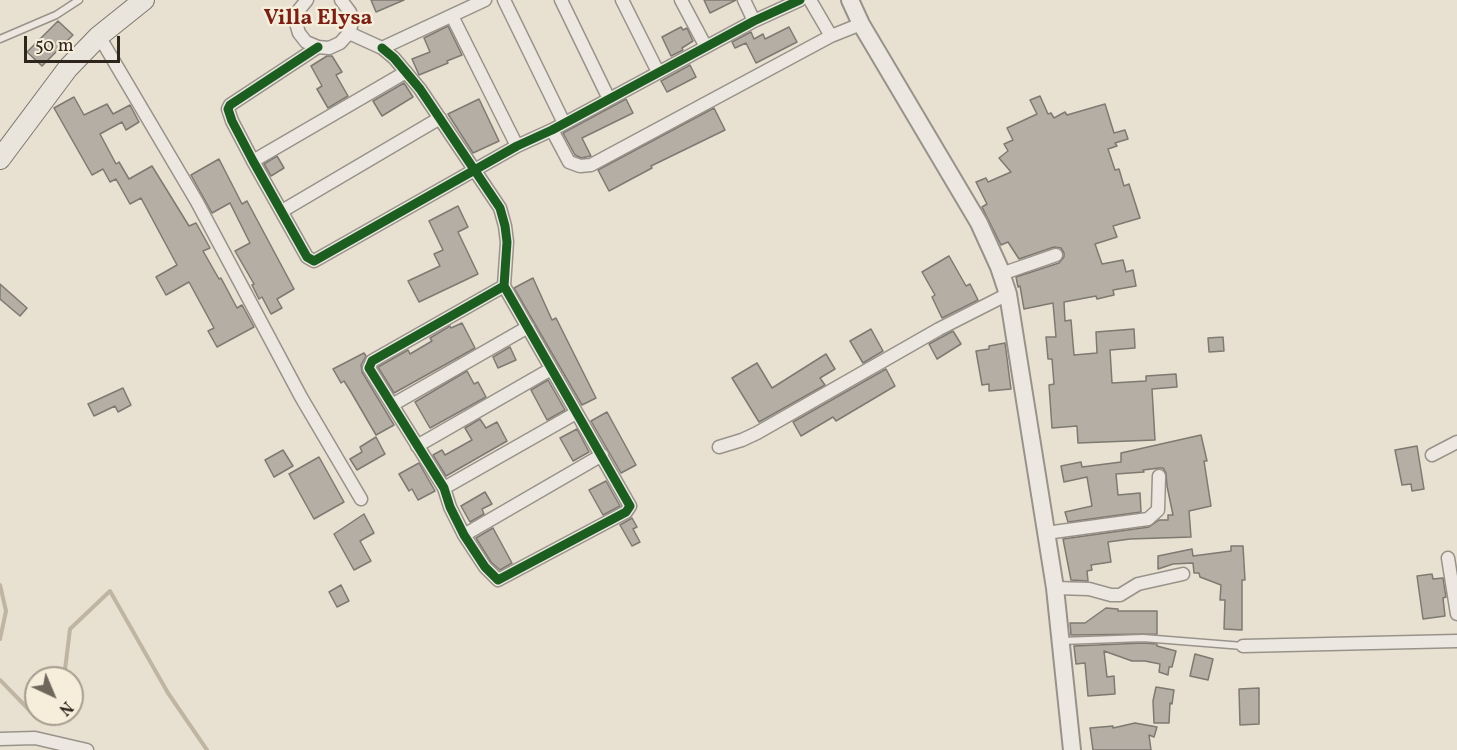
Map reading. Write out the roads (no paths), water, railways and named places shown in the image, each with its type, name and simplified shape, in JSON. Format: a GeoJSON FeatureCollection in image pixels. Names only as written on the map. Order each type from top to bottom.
{"type":"FeatureCollection","features":[{"type":"Feature","properties":{"kind":"main road"},"geometry":{"type":"LineString","coordinates":[[0,159],[68,68],[99,36],[144,0]]}},
{"type":"Feature","properties":{"kind":"street"},"geometry":{"type":"LineString","coordinates":[[307,0],[298,11],[296,23],[299,33],[306,42],[318,47],[329,48],[340,43],[352,23],[350,12],[341,0]]}},
{"type":"Feature","properties":{"kind":"street"},"geometry":{"type":"LineString","coordinates":[[382,48],[484,0]]}},
{"type":"Feature","properties":{"kind":"street"},"geometry":{"type":"LineString","coordinates":[[504,0],[564,123]]}},
{"type":"Feature","properties":{"kind":"street"},"geometry":{"type":"LineString","coordinates":[[561,0],[609,99]]}},
{"type":"Feature","properties":{"kind":"street"},"geometry":{"type":"LineString","coordinates":[[622,0],[658,72]]}},
{"type":"Feature","properties":{"kind":"street"},"geometry":{"type":"LineString","coordinates":[[681,0],[705,47]]}},
{"type":"Feature","properties":{"kind":"street"},"geometry":{"type":"LineString","coordinates":[[744,0],[754,21]]}},
{"type":"Feature","properties":{"kind":"street"},"geometry":{"type":"LineString","coordinates":[[318,47],[230,105],[228,109],[253,161],[310,260],[317,260],[517,146],[552,130],[754,21],[800,0]]}},
{"type":"Feature","properties":{"kind":"street"},"geometry":{"type":"LineString","coordinates":[[810,0],[831,36]]}},
{"type":"Feature","properties":{"kind":"street"},"geometry":{"type":"LineString","coordinates":[[850,0],[861,24],[974,214],[1008,294],[1055,588],[1072,750]]}},
{"type":"Feature","properties":{"kind":"street"},"geometry":{"type":"LineString","coordinates":[[452,16],[517,146]]}},
{"type":"Feature","properties":{"kind":"street"},"geometry":{"type":"LineString","coordinates":[[552,130],[569,162],[580,166],[591,165],[831,36],[861,24]]}},
{"type":"Feature","properties":{"kind":"street"},"geometry":{"type":"LineString","coordinates":[[348,33],[382,48],[406,72],[420,89],[500,208],[507,242],[504,286],[630,506],[626,512],[498,580],[484,567],[464,535],[450,507],[444,488],[369,371],[372,361],[504,286]]}},
{"type":"Feature","properties":{"kind":"street"},"geometry":{"type":"LineString","coordinates":[[99,36],[197,202],[301,397],[362,500]]}},
{"type":"Feature","properties":{"kind":"street"},"geometry":{"type":"LineString","coordinates":[[253,161],[406,72]]}},
{"type":"Feature","properties":{"kind":"street"},"geometry":{"type":"LineString","coordinates":[[282,211],[440,118]]}},
{"type":"Feature","properties":{"kind":"street"},"geometry":{"type":"LineString","coordinates":[[1001,274],[1056,255]]}},
{"type":"Feature","properties":{"kind":"street"},"geometry":{"type":"LineString","coordinates":[[718,447],[757,433],[939,329],[1008,294]]}},
{"type":"Feature","properties":{"kind":"street"},"geometry":{"type":"LineString","coordinates":[[392,405],[528,327]]}},
{"type":"Feature","properties":{"kind":"street"},"geometry":{"type":"LineString","coordinates":[[417,446],[551,369]]}},
{"type":"Feature","properties":{"kind":"street"},"geometry":{"type":"LineString","coordinates":[[444,488],[576,413]]}},
{"type":"Feature","properties":{"kind":"street"},"geometry":{"type":"LineString","coordinates":[[1432,455],[1457,442]]}},
{"type":"Feature","properties":{"kind":"street"},"geometry":{"type":"LineString","coordinates":[[464,535],[602,455]]}},
{"type":"Feature","properties":{"kind":"street"},"geometry":{"type":"LineString","coordinates":[[1046,533],[1148,519],[1158,510],[1160,476]]}},
{"type":"Feature","properties":{"kind":"street"},"geometry":{"type":"LineString","coordinates":[[1448,558],[1457,614]]}},
{"type":"Feature","properties":{"kind":"street"},"geometry":{"type":"LineString","coordinates":[[1055,588],[1089,589],[1120,595],[1138,584],[1184,574]]}},
{"type":"Feature","properties":{"kind":"street"},"geometry":{"type":"LineString","coordinates":[[1243,646],[1457,641]]}},
{"type":"Feature","properties":{"kind":"street"},"geometry":{"type":"LineString","coordinates":[[1,742],[35,738],[79,749]]}},
{"type":"Feature","properties":{"kind":"lane"},"geometry":{"type":"LineString","coordinates":[[0,39],[56,15],[79,0]]}},
{"type":"Feature","properties":{"kind":"lane"},"geometry":{"type":"LineString","coordinates":[[1062,641],[1143,638],[1243,646]]}},
{"type":"Feature","properties":{"kind":"waterway"},"geometry":{"type":"LineString","coordinates":[[0,585],[6,611],[0,639]]}},
{"type":"Feature","properties":{"kind":"waterway"},"geometry":{"type":"LineString","coordinates":[[65,666],[70,629],[110,591],[168,693],[207,750]]}},
{"type":"Feature","properties":{"kind":"waterway"},"geometry":{"type":"LineString","coordinates":[[0,680],[24,705]]}},
{"type":"Feature","properties":{"kind":"district","name":"Villa Elysa"},"geometry":{"type":"Point","coordinates":[318,20]}}]}
